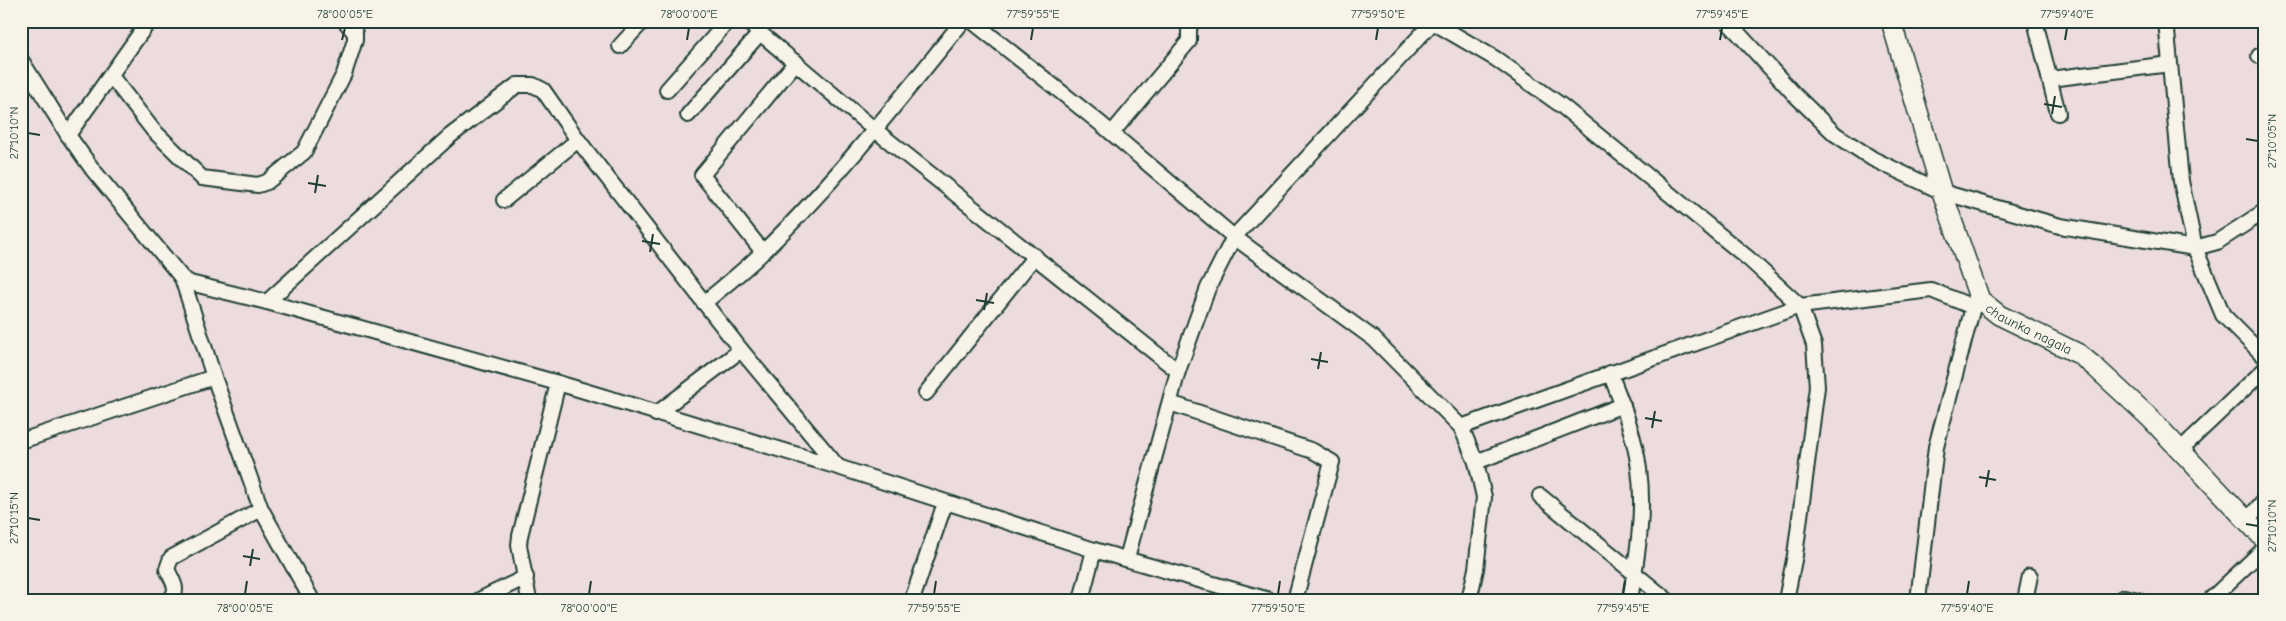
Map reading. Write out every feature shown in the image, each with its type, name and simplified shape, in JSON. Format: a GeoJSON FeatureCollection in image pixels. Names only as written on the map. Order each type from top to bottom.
{"type":"FeatureCollection","features":[{"type":"Feature","properties":{"kind":"main road","name":"chaunka nagala"},"geometry":{"type":"LineString","coordinates":[[1892,21],[1976,304],[2079,354],[2150,418],[2265,540]]}},
{"type":"Feature","properties":{"kind":"street"},"geometry":{"type":"LineString","coordinates":[[68,135],[112,76],[149,21]]}},
{"type":"Feature","properties":{"kind":"street"},"geometry":{"type":"LineString","coordinates":[[112,76],[153,130],[202,178],[258,185],[267,182],[300,156],[327,110],[344,74],[355,40],[355,33],[345,21]]}},
{"type":"Feature","properties":{"kind":"street"},"geometry":{"type":"LineString","coordinates":[[620,46],[643,21]]}},
{"type":"Feature","properties":{"kind":"street"},"geometry":{"type":"LineString","coordinates":[[667,90],[728,21]]}},
{"type":"Feature","properties":{"kind":"street"},"geometry":{"type":"LineString","coordinates":[[746,21],[875,130],[1178,371]]}},
{"type":"Feature","properties":{"kind":"street"},"geometry":{"type":"LineString","coordinates":[[704,303],[763,252],[814,200],[875,130],[963,21]]}},
{"type":"Feature","properties":{"kind":"street"},"geometry":{"type":"LineString","coordinates":[[972,21],[1112,133],[1234,237],[1374,339],[1462,427],[1476,462],[1484,508],[1476,569],[1469,600]]}},
{"type":"Feature","properties":{"kind":"street"},"geometry":{"type":"LineString","coordinates":[[1112,133],[1189,41],[1189,28],[1193,21]]}},
{"type":"Feature","properties":{"kind":"street"},"geometry":{"type":"LineString","coordinates":[[1727,21],[1795,95],[1835,134],[1873,159],[1942,192],[2060,226],[2195,248],[2217,242],[2265,211]]}},
{"type":"Feature","properties":{"kind":"street"},"geometry":{"type":"LineString","coordinates":[[2036,21],[2058,113]]}},
{"type":"Feature","properties":{"kind":"street"},"geometry":{"type":"LineString","coordinates":[[2166,21],[2181,181],[2195,248],[2223,315],[2265,357]]}},
{"type":"Feature","properties":{"kind":"street"},"geometry":{"type":"LineString","coordinates":[[1127,558],[1178,371],[1208,288],[1234,237],[1432,22],[1496,59],[1562,106],[1749,260],[1800,306],[1814,345],[1817,387],[1795,556],[1786,600]]}},
{"type":"Feature","properties":{"kind":"street"},"geometry":{"type":"LineString","coordinates":[[688,115],[760,33]]}},
{"type":"Feature","properties":{"kind":"street"},"geometry":{"type":"LineString","coordinates":[[21,60],[68,135],[93,170],[182,278],[194,285],[267,302],[558,383],[656,414],[838,467],[1094,550],[1269,600]]}},
{"type":"Feature","properties":{"kind":"street"},"geometry":{"type":"LineString","coordinates":[[763,252],[702,175],[796,62]]}},
{"type":"Feature","properties":{"kind":"street"},"geometry":{"type":"LineString","coordinates":[[2050,79],[2170,64]]}},
{"type":"Feature","properties":{"kind":"street"},"geometry":{"type":"LineString","coordinates":[[267,302],[450,136],[516,85],[527,83],[543,90],[578,140],[740,350],[838,467]]}},
{"type":"Feature","properties":{"kind":"street"},"geometry":{"type":"LineString","coordinates":[[504,200],[578,140]]}},
{"type":"Feature","properties":{"kind":"street"},"geometry":{"type":"LineString","coordinates":[[926,393],[1035,256]]}},
{"type":"Feature","properties":{"kind":"street"},"geometry":{"type":"LineString","coordinates":[[182,278],[214,377],[262,508],[312,600]]}},
{"type":"Feature","properties":{"kind":"street"},"geometry":{"type":"LineString","coordinates":[[1462,427],[1800,306],[1931,290],[1976,304],[1936,447],[1918,600]]}},
{"type":"Feature","properties":{"kind":"street"},"geometry":{"type":"LineString","coordinates":[[656,414],[740,350]]}},
{"type":"Feature","properties":{"kind":"street"},"geometry":{"type":"LineString","coordinates":[[2180,450],[2265,369]]}},
{"type":"Feature","properties":{"kind":"street"},"geometry":{"type":"LineString","coordinates":[[1610,373],[1623,405],[1637,456],[1640,482],[1639,543],[1630,600]]}},
{"type":"Feature","properties":{"kind":"street"},"geometry":{"type":"LineString","coordinates":[[21,442],[214,377]]}},
{"type":"Feature","properties":{"kind":"street"},"geometry":{"type":"LineString","coordinates":[[529,600],[519,544],[520,536],[558,383]]}},
{"type":"Feature","properties":{"kind":"street"},"geometry":{"type":"LineString","coordinates":[[1170,403],[1313,451],[1332,462],[1295,600]]}},
{"type":"Feature","properties":{"kind":"street"},"geometry":{"type":"LineString","coordinates":[[1476,462],[1623,405]]}},
{"type":"Feature","properties":{"kind":"street"},"geometry":{"type":"LineString","coordinates":[[1540,496],[1634,575],[1667,600]]}},
{"type":"Feature","properties":{"kind":"street"},"geometry":{"type":"LineString","coordinates":[[2247,521],[2265,499]]}},
{"type":"Feature","properties":{"kind":"street"},"geometry":{"type":"LineString","coordinates":[[912,600],[945,503]]}},
{"type":"Feature","properties":{"kind":"street"},"geometry":{"type":"LineString","coordinates":[[169,600],[175,595],[176,590],[167,569],[171,558],[262,508]]}},
{"type":"Feature","properties":{"kind":"street"},"geometry":{"type":"LineString","coordinates":[[2210,600],[2265,548]]}},
{"type":"Feature","properties":{"kind":"street"},"geometry":{"type":"LineString","coordinates":[[1081,600],[1094,550]]}},
{"type":"Feature","properties":{"kind":"street"},"geometry":{"type":"LineString","coordinates":[[2025,600],[2030,576]]}},
{"type":"Feature","properties":{"kind":"street"},"geometry":{"type":"LineString","coordinates":[[479,600],[526,577]]}},
{"type":"Feature","properties":{"kind":"street"},"geometry":{"type":"LineString","coordinates":[[2119,600],[2124,597],[2138,600]]}}]}
